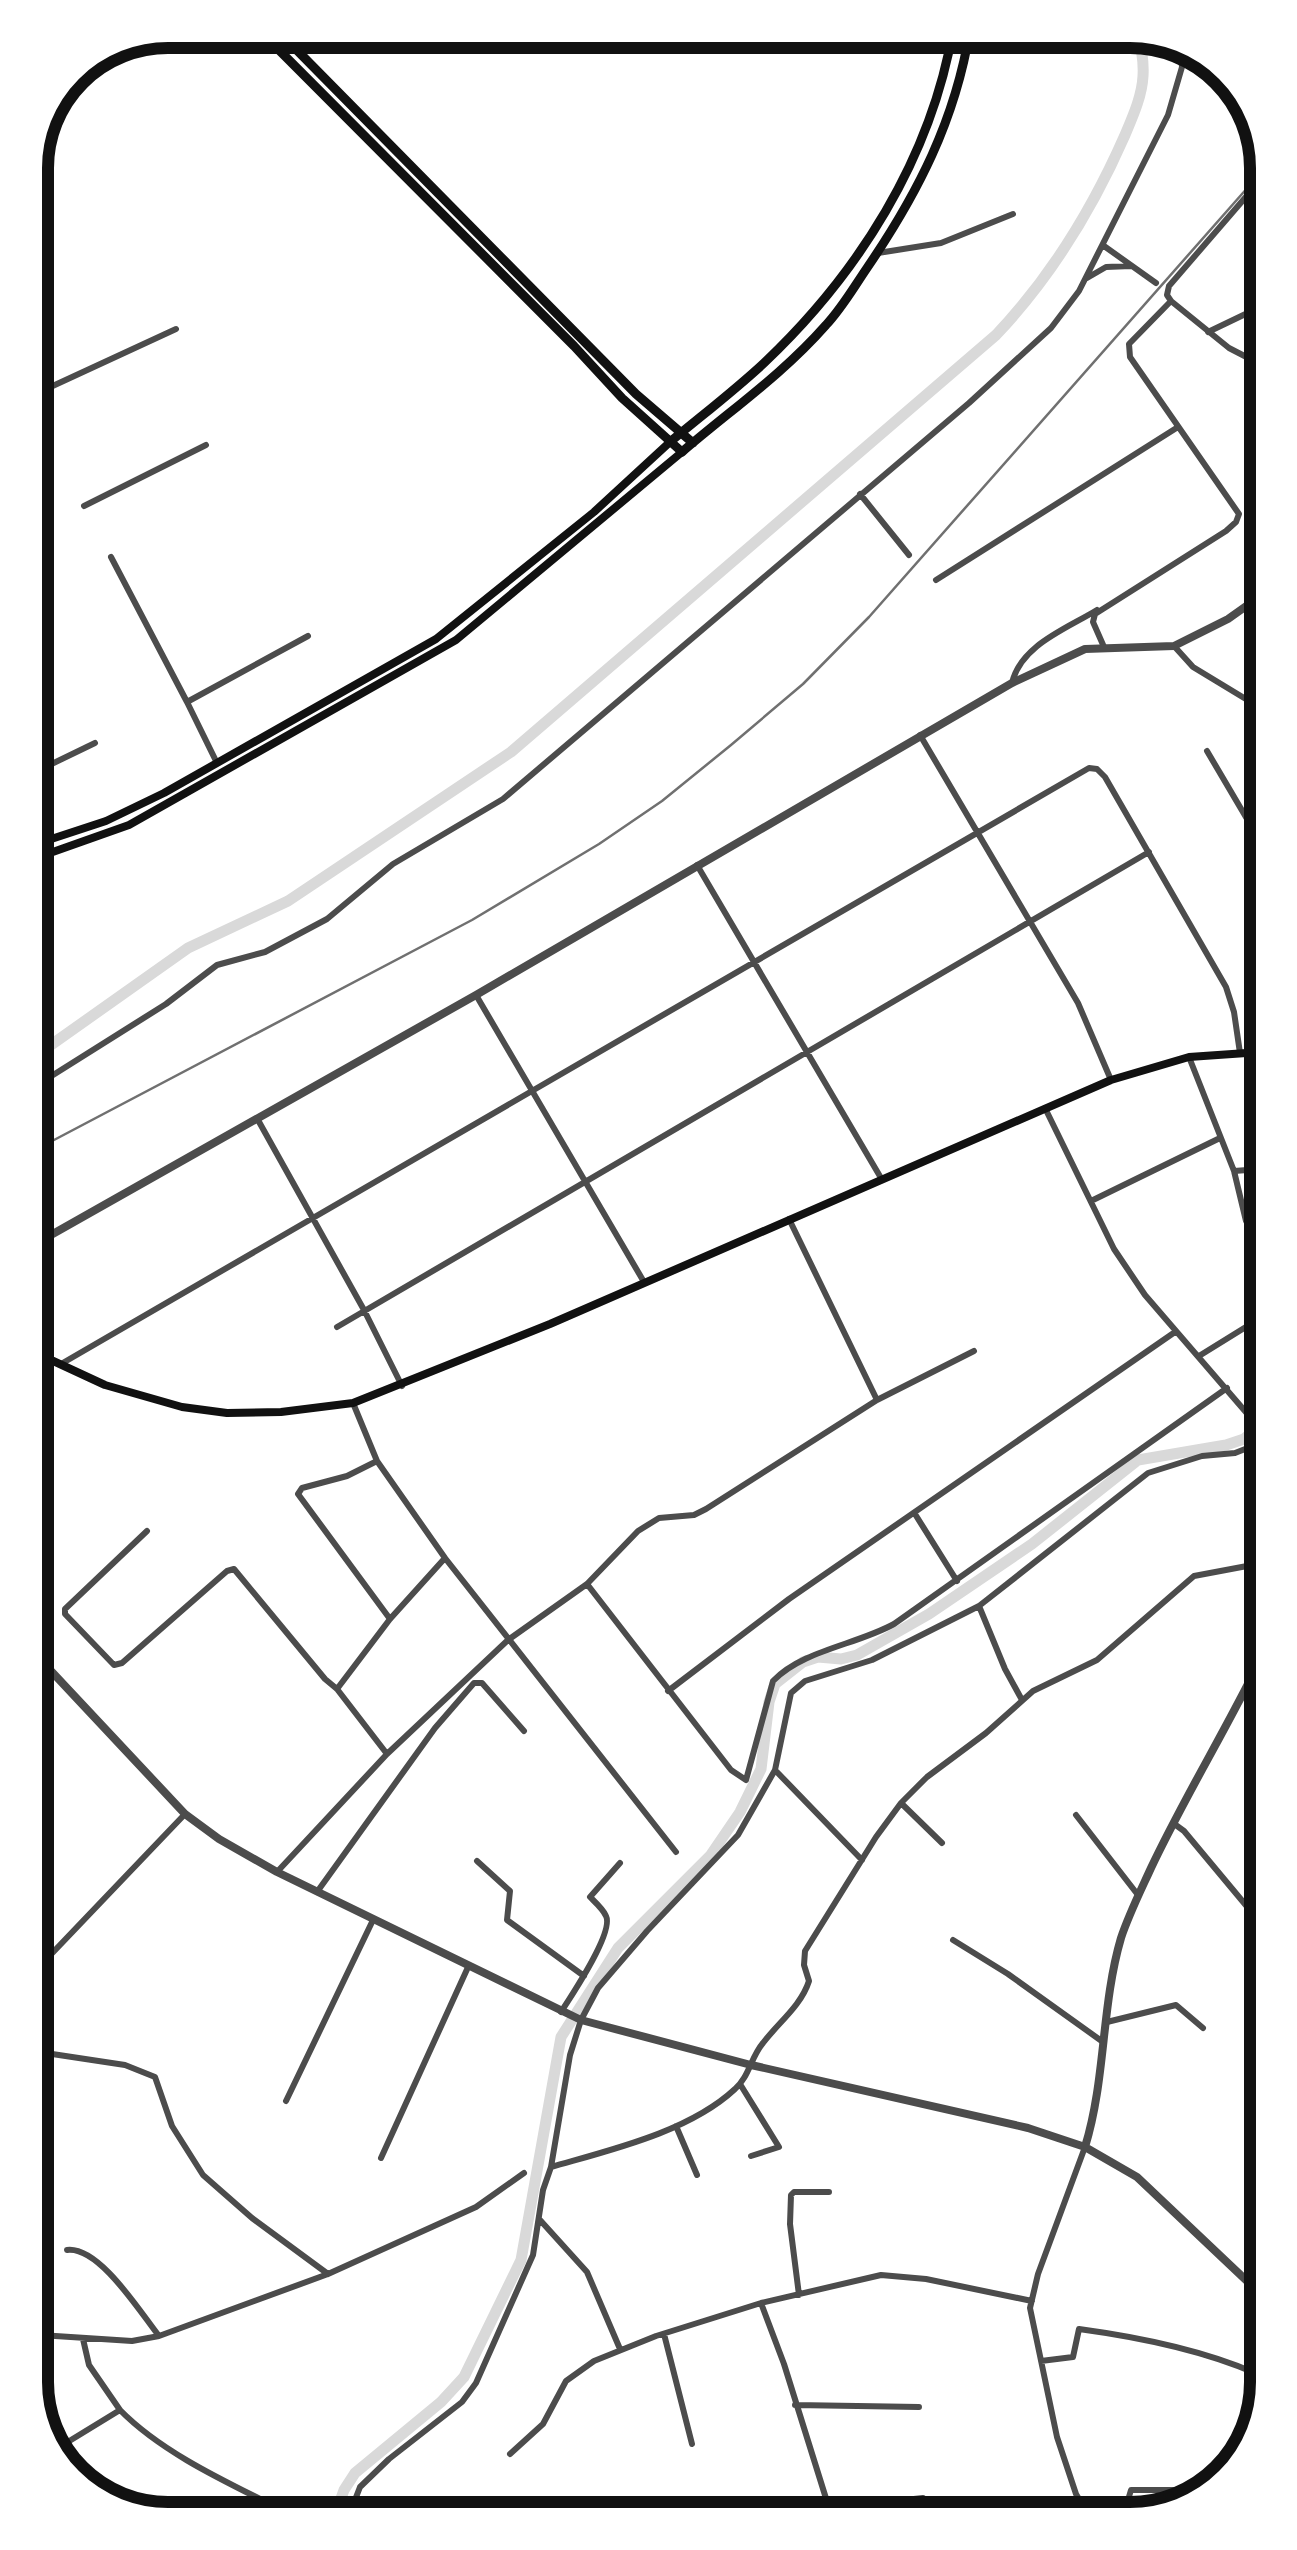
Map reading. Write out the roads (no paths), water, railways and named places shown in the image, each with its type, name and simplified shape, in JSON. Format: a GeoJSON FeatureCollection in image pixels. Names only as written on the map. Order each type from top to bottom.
{"type":"FeatureCollection","features":[{"type":"Feature","properties":{"kind":"main road"},"geometry":{"type":"LineString","coordinates":[[276,47],[622,398],[682,452]]}},
{"type":"Feature","properties":{"kind":"main road"},"geometry":{"type":"LineString","coordinates":[[294,47],[636,394],[693,443]]}},
{"type":"Feature","properties":{"kind":"main road"},"geometry":{"type":"LineString","coordinates":[[48,840],[124,813],[436,640],[618,492],[763,363],[816,309],[850,266],[881,218],[928,128],[949,48]]}},
{"type":"Feature","properties":{"kind":"main road"},"geometry":{"type":"LineString","coordinates":[[48,853],[120,829],[456,640],[742,406],[828,323],[877,253],[942,138],[966,48]]}},
{"type":"Feature","properties":{"kind":"main road"},"geometry":{"type":"LineString","coordinates":[[514,580],[522,588]]}},
{"type":"Feature","properties":{"kind":"main road"},"geometry":{"type":"LineString","coordinates":[[48,1360],[105,1386],[182,1408],[227,1413],[281,1412],[353,1403],[402,1386],[1111,1080],[1189,1057],[1250,1053]]}},
{"type":"Feature","properties":{"kind":"street"},"geometry":{"type":"LineString","coordinates":[[48,1078],[166,1004],[217,966],[265,952],[327,919],[394,864],[503,798],[969,404],[1052,328],[1086,279],[1168,115],[1182,60]]}},
{"type":"Feature","properties":{"kind":"street"},"geometry":{"type":"LineString","coordinates":[[1250,192],[1168,286],[1167,296],[1208,332],[1250,358]]}},
{"type":"Feature","properties":{"kind":"street"},"geometry":{"type":"LineString","coordinates":[[877,253],[941,243],[1013,214]]}},
{"type":"Feature","properties":{"kind":"street"},"geometry":{"type":"LineString","coordinates":[[1104,246],[1156,283]]}},
{"type":"Feature","properties":{"kind":"street"},"geometry":{"type":"LineString","coordinates":[[1086,279],[1106,266],[1132,266]]}},
{"type":"Feature","properties":{"kind":"street"},"geometry":{"type":"LineString","coordinates":[[1012,682],[1015,670],[1029,651],[1226,531],[1238,518],[1238,510],[1128,351],[1129,344],[1171,301]]}},
{"type":"Feature","properties":{"kind":"street"},"geometry":{"type":"LineString","coordinates":[[1208,332],[1250,312]]}},
{"type":"Feature","properties":{"kind":"street"},"geometry":{"type":"LineString","coordinates":[[48,388],[176,329]]}},
{"type":"Feature","properties":{"kind":"street"},"geometry":{"type":"LineString","coordinates":[[936,580],[1178,427]]}},
{"type":"Feature","properties":{"kind":"street"},"geometry":{"type":"LineString","coordinates":[[84,506],[206,445]]}},
{"type":"Feature","properties":{"kind":"street"},"geometry":{"type":"LineString","coordinates":[[860,494],[909,555]]}},
{"type":"Feature","properties":{"kind":"street"},"geometry":{"type":"LineString","coordinates":[[111,557],[218,764]]}},
{"type":"Feature","properties":{"kind":"street"},"geometry":{"type":"LineString","coordinates":[[48,1237],[476,995],[1012,682],[1085,649],[1174,646],[1228,620],[1250,604]]}},
{"type":"Feature","properties":{"kind":"street"},"geometry":{"type":"LineString","coordinates":[[1102,607],[1093,622],[1104,647]]}},
{"type":"Feature","properties":{"kind":"street"},"geometry":{"type":"LineString","coordinates":[[188,702],[308,636]]}},
{"type":"Feature","properties":{"kind":"street"},"geometry":{"type":"LineString","coordinates":[[1174,646],[1193,668],[1250,701]]}},
{"type":"Feature","properties":{"kind":"street"},"geometry":{"type":"LineString","coordinates":[[920,734],[1078,1003],[1111,1080]]}},
{"type":"Feature","properties":{"kind":"street"},"geometry":{"type":"LineString","coordinates":[[48,767],[96,743]]}},
{"type":"Feature","properties":{"kind":"street"},"geometry":{"type":"LineString","coordinates":[[1207,751],[1250,824]]}},
{"type":"Feature","properties":{"kind":"street"},"geometry":{"type":"LineString","coordinates":[[60,1365],[1088,768],[1098,769],[1105,776],[1226,987],[1240,1053]]}},
{"type":"Feature","properties":{"kind":"street"},"geometry":{"type":"LineString","coordinates":[[337,1327],[1149,852]]}},
{"type":"Feature","properties":{"kind":"street"},"geometry":{"type":"LineString","coordinates":[[697,865],[881,1178]]}},
{"type":"Feature","properties":{"kind":"street"},"geometry":{"type":"LineString","coordinates":[[476,995],[644,1282]]}},
{"type":"Feature","properties":{"kind":"street"},"geometry":{"type":"LineString","coordinates":[[1189,1057],[1234,1170],[1246,1221]]}},
{"type":"Feature","properties":{"kind":"street"},"geometry":{"type":"LineString","coordinates":[[1045,1108],[1114,1250],[1175,1332],[1250,1417]]}},
{"type":"Feature","properties":{"kind":"street"},"geometry":{"type":"LineString","coordinates":[[258,1120],[402,1386]]}},
{"type":"Feature","properties":{"kind":"street"},"geometry":{"type":"LineString","coordinates":[[1091,1201],[1220,1138]]}},
{"type":"Feature","properties":{"kind":"street"},"geometry":{"type":"LineString","coordinates":[[1234,1170],[1250,1169]]}},
{"type":"Feature","properties":{"kind":"street"},"geometry":{"type":"LineString","coordinates":[[789,1219],[876,1400]]}},
{"type":"Feature","properties":{"kind":"street"},"geometry":{"type":"LineString","coordinates":[[1199,1356],[1250,1324]]}},
{"type":"Feature","properties":{"kind":"street"},"geometry":{"type":"LineString","coordinates":[[668,1691],[788,1599],[1175,1332]]}},
{"type":"Feature","properties":{"kind":"street"},"geometry":{"type":"LineString","coordinates":[[277,1872],[386,1754],[508,1640],[587,1584],[638,1531],[658,1518],[706,1510],[876,1400],[974,1351]]}},
{"type":"Feature","properties":{"kind":"street"},"geometry":{"type":"LineString","coordinates":[[587,1584],[731,1770],[741,1779],[749,1778],[773,1682],[783,1670],[870,1637],[958,1581],[1227,1388]]}},
{"type":"Feature","properties":{"kind":"street"},"geometry":{"type":"LineString","coordinates":[[353,1403],[377,1461],[445,1558],[676,1852]]}},
{"type":"Feature","properties":{"kind":"street"},"geometry":{"type":"LineString","coordinates":[[354,2502],[360,2487],[462,2402],[476,2383],[533,2255],[542,2190],[551,2167],[570,2055],[580,2020],[598,1988],[646,1931],[738,1835],[775,1770],[788,1703],[798,1686],[872,1660],[979,1606],[1148,1473],[1202,1456],[1235,1453],[1250,1447]]}},
{"type":"Feature","properties":{"kind":"street"},"geometry":{"type":"LineString","coordinates":[[377,1461],[347,1476],[302,1488],[298,1494],[390,1618]]}},
{"type":"Feature","properties":{"kind":"street"},"geometry":{"type":"LineString","coordinates":[[915,1514],[958,1581]]}},
{"type":"Feature","properties":{"kind":"street"},"geometry":{"type":"LineString","coordinates":[[146,1531],[65,1609],[65,1614],[104,1658],[114,1665],[122,1663],[214,1581],[234,1569],[386,1754]]}},
{"type":"Feature","properties":{"kind":"street"},"geometry":{"type":"LineString","coordinates":[[337,1690],[390,1618],[445,1558]]}},
{"type":"Feature","properties":{"kind":"street"},"geometry":{"type":"LineString","coordinates":[[551,2167],[635,2143],[676,2126],[740,2084],[763,2042],[806,1989],[806,1951],[862,1860],[901,1804],[927,1777],[1044,1684],[1097,1660],[1194,1576],[1250,1565]]}},
{"type":"Feature","properties":{"kind":"street"},"geometry":{"type":"LineString","coordinates":[[979,1606],[1022,1700]]}},
{"type":"Feature","properties":{"kind":"street"},"geometry":{"type":"LineString","coordinates":[[48,1668],[185,1814],[219,1839],[277,1872],[580,2020],[1028,2128],[1084,2147],[1137,2177],[1250,2284]]}},
{"type":"Feature","properties":{"kind":"street"},"geometry":{"type":"LineString","coordinates":[[1081,2502],[1057,2437],[1032,2321],[1032,2301],[1093,2120],[1110,1978],[1122,1934],[1172,1822],[1250,1681]]}},
{"type":"Feature","properties":{"kind":"street"},"geometry":{"type":"LineString","coordinates":[[317,1892],[401,1773],[474,1683],[482,1683],[524,1731]]}},
{"type":"Feature","properties":{"kind":"street"},"geometry":{"type":"LineString","coordinates":[[1243,1696],[1250,1701]]}},
{"type":"Feature","properties":{"kind":"street"},"geometry":{"type":"LineString","coordinates":[[775,1770],[862,1860]]}},
{"type":"Feature","properties":{"kind":"street"},"geometry":{"type":"LineString","coordinates":[[901,1804],[942,1843]]}},
{"type":"Feature","properties":{"kind":"street"},"geometry":{"type":"LineString","coordinates":[[48,1957],[185,1814]]}},
{"type":"Feature","properties":{"kind":"street"},"geometry":{"type":"LineString","coordinates":[[1076,1816],[1138,1895]]}},
{"type":"Feature","properties":{"kind":"street"},"geometry":{"type":"LineString","coordinates":[[1172,1822],[1184,1831],[1250,1910]]}},
{"type":"Feature","properties":{"kind":"street"},"geometry":{"type":"LineString","coordinates":[[477,1861],[510,1891],[508,1920],[584,1976]]}},
{"type":"Feature","properties":{"kind":"street"},"geometry":{"type":"LineString","coordinates":[[561,2012],[584,1976],[608,1923],[606,1914],[590,1897],[620,1863]]}},
{"type":"Feature","properties":{"kind":"street"},"geometry":{"type":"LineString","coordinates":[[286,2101],[372,1920]]}},
{"type":"Feature","properties":{"kind":"street"},"geometry":{"type":"LineString","coordinates":[[953,1940],[1104,2042]]}},
{"type":"Feature","properties":{"kind":"street"},"geometry":{"type":"LineString","coordinates":[[381,2158],[469,1965]]}},
{"type":"Feature","properties":{"kind":"street"},"geometry":{"type":"LineString","coordinates":[[1107,2022],[1176,2005],[1202,2028]]}},
{"type":"Feature","properties":{"kind":"street"},"geometry":{"type":"LineString","coordinates":[[48,2054],[124,2065],[155,2077],[172,2126],[203,2175],[252,2218],[328,2274]]}},
{"type":"Feature","properties":{"kind":"street"},"geometry":{"type":"LineString","coordinates":[[740,2084],[778,2147],[751,2156]]}},
{"type":"Feature","properties":{"kind":"street"},"geometry":{"type":"LineString","coordinates":[[676,2126],[697,2175]]}},
{"type":"Feature","properties":{"kind":"street"},"geometry":{"type":"LineString","coordinates":[[48,2336],[132,2341],[159,2336],[328,2274],[476,2208],[524,2173]]}},
{"type":"Feature","properties":{"kind":"street"},"geometry":{"type":"LineString","coordinates":[[799,2295],[790,2196],[794,2192],[829,2192]]}},
{"type":"Feature","properties":{"kind":"street"},"geometry":{"type":"LineString","coordinates":[[539,2219],[587,2272],[620,2349]]}},
{"type":"Feature","properties":{"kind":"street"},"geometry":{"type":"LineString","coordinates":[[67,2250],[78,2248],[98,2261],[159,2336]]}},
{"type":"Feature","properties":{"kind":"street"},"geometry":{"type":"LineString","coordinates":[[1244,2278],[1250,2271]]}},
{"type":"Feature","properties":{"kind":"street"},"geometry":{"type":"LineString","coordinates":[[510,2454],[543,2424],[566,2381],[594,2361],[761,2303],[882,2276],[926,2279],[1032,2301]]}},
{"type":"Feature","properties":{"kind":"street"},"geometry":{"type":"LineString","coordinates":[[761,2303],[827,2502]]}},
{"type":"Feature","properties":{"kind":"street"},"geometry":{"type":"LineString","coordinates":[[1041,2361],[1072,2357],[1079,2329],[1156,2342],[1250,2371]]}},
{"type":"Feature","properties":{"kind":"street"},"geometry":{"type":"LineString","coordinates":[[664,2334],[692,2444]]}},
{"type":"Feature","properties":{"kind":"street"},"geometry":{"type":"LineString","coordinates":[[83,2339],[89,2365],[120,2410],[147,2434],[267,2502]]}},
{"type":"Feature","properties":{"kind":"street"},"geometry":{"type":"LineString","coordinates":[[796,2406],[918,2407]]}},
{"type":"Feature","properties":{"kind":"street"},"geometry":{"type":"LineString","coordinates":[[65,2444],[120,2410]]}},
{"type":"Feature","properties":{"kind":"street"},"geometry":{"type":"LineString","coordinates":[[1127,2502],[1130,2490],[1181,2490]]}},
{"type":"Feature","properties":{"kind":"street"},"geometry":{"type":"LineString","coordinates":[[885,2502],[923,2498]]}},
{"type":"Feature","properties":{"kind":"waterway"},"geometry":{"type":"LineString","coordinates":[[48,1047],[188,948],[288,901],[511,752],[996,335],[1053,265],[1113,162],[1141,91],[1141,49]]}},
{"type":"Feature","properties":{"kind":"waterway"},"geometry":{"type":"LineString","coordinates":[[340,2502],[355,2473],[441,2402],[464,2377],[521,2260],[561,2037],[618,1948],[710,1856],[740,1812],[761,1769],[775,1684],[803,1662],[818,1657],[841,1659],[857,1655],[929,1614],[1032,1544],[1138,1460],[1226,1445],[1250,1434]]}},
{"type":"Feature","properties":{"kind":"railway"},"geometry":{"type":"LineString","coordinates":[[48,1143],[472,920],[599,844],[662,801],[803,684],[869,617],[1250,185]]}}]}
